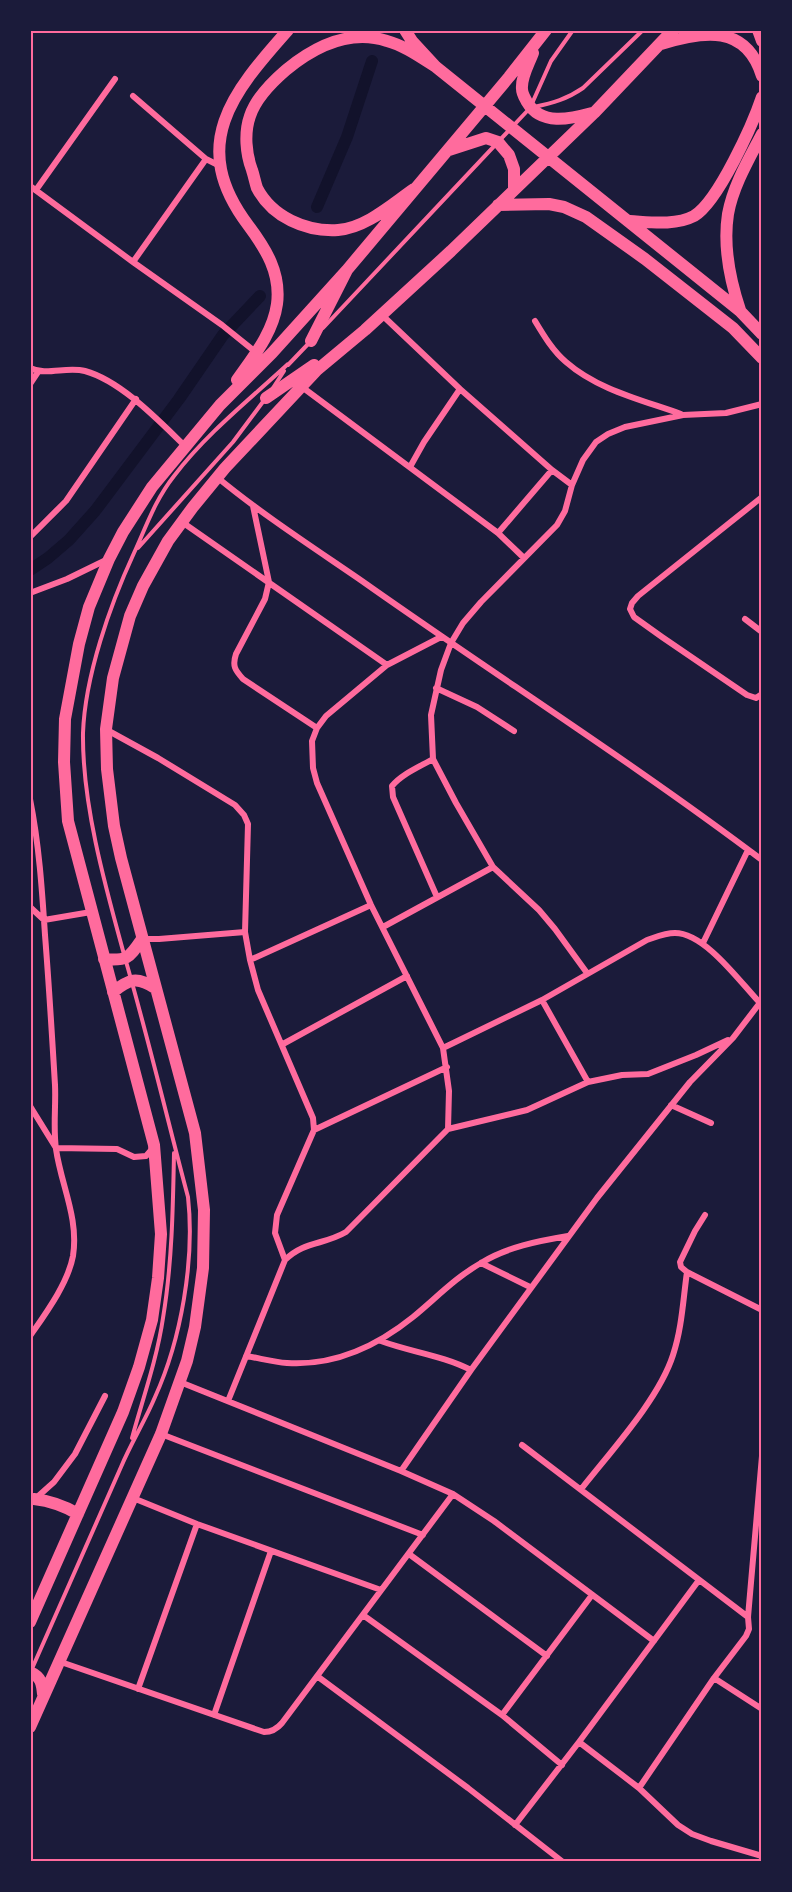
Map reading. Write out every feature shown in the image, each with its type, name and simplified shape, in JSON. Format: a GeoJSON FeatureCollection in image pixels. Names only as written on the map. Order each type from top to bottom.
{"type":"FeatureCollection","features":[{"type":"Feature","properties":{"kind":"highway"},"geometry":{"type":"LineString","coordinates":[[260,356],[273,320],[278,289],[269,256],[223,182],[219,166],[221,136],[226,114],[234,96],[288,30]]}},
{"type":"Feature","properties":{"kind":"highway"},"geometry":{"type":"LineString","coordinates":[[405,30],[436,67]]}},
{"type":"Feature","properties":{"kind":"highway"},"geometry":{"type":"LineString","coordinates":[[30,1622],[123,1412],[139,1367],[152,1320],[161,1234],[154,1144],[69,821],[64,762],[65,719],[89,607],[109,559],[141,503],[185,446],[260,356],[347,270],[546,30]]}},
{"type":"Feature","properties":{"kind":"highway"},"geometry":{"type":"LineString","coordinates":[[30,1727],[162,1434],[192,1338],[203,1268],[204,1210],[195,1134],[114,826],[107,769],[106,729],[113,678],[130,616],[155,562],[181,522],[217,477],[301,386],[498,205],[594,113],[673,30]]}},
{"type":"Feature","properties":{"kind":"highway"},"geometry":{"type":"LineString","coordinates":[[758,30],[762,41]]}},
{"type":"Feature","properties":{"kind":"highway"},"geometry":{"type":"LineString","coordinates":[[657,45],[695,34],[710,33],[727,36],[743,45],[752,54],[762,76]]}},
{"type":"Feature","properties":{"kind":"highway"},"geometry":{"type":"LineString","coordinates":[[414,189],[357,225],[340,230],[320,230],[298,225],[266,201],[257,188],[248,160],[246,140],[249,117],[267,88],[314,49],[343,39],[386,40],[436,67],[740,311],[762,334]]}},
{"type":"Feature","properties":{"kind":"highway"},"geometry":{"type":"LineString","coordinates":[[536,43],[522,89],[530,108],[543,116],[556,119],[570,119],[594,113]]}},
{"type":"Feature","properties":{"kind":"highway"},"geometry":{"type":"LineString","coordinates":[[630,221],[678,221],[693,217],[703,209],[722,183],[762,97]]}},
{"type":"Feature","properties":{"kind":"highway"},"geometry":{"type":"LineString","coordinates":[[740,311],[731,279],[727,242],[729,213],[741,175],[762,134]]}},
{"type":"Feature","properties":{"kind":"highway"},"geometry":{"type":"LineString","coordinates":[[447,151],[486,138],[498,142],[509,155],[514,169],[514,188]]}},
{"type":"Feature","properties":{"kind":"highway"},"geometry":{"type":"LineString","coordinates":[[498,205],[549,204],[564,207],[586,217],[645,259],[733,328],[762,358]]}},
{"type":"Feature","properties":{"kind":"highway"},"geometry":{"type":"LineString","coordinates":[[311,341],[347,270]]}},
{"type":"Feature","properties":{"kind":"highway"},"geometry":{"type":"LineString","coordinates":[[266,398],[335,353]]}},
{"type":"Feature","properties":{"kind":"highway"},"geometry":{"type":"LineString","coordinates":[[104,959],[126,959],[142,939]]}},
{"type":"Feature","properties":{"kind":"highway"},"geometry":{"type":"LineString","coordinates":[[113,992],[131,980],[140,980],[155,988]]}},
{"type":"Feature","properties":{"kind":"highway"},"geometry":{"type":"LineString","coordinates":[[32,1501],[52,1502],[78,1514]]}},
{"type":"Feature","properties":{"kind":"highway"},"geometry":{"type":"LineString","coordinates":[[30,1673],[42,1682],[44,1695]]}},
{"type":"Feature","properties":{"kind":"street"},"geometry":{"type":"LineString","coordinates":[[115,79],[33,188],[222,325],[260,356]]}},
{"type":"Feature","properties":{"kind":"street"},"geometry":{"type":"LineString","coordinates":[[133,96],[206,159],[219,166]]}},
{"type":"Feature","properties":{"kind":"street"},"geometry":{"type":"LineString","coordinates":[[133,262],[206,159]]}},
{"type":"Feature","properties":{"kind":"street"},"geometry":{"type":"LineString","coordinates":[[382,314],[460,389],[572,485]]}},
{"type":"Feature","properties":{"kind":"street"},"geometry":{"type":"LineString","coordinates":[[535,321],[546,340],[581,374],[604,387],[683,415]]}},
{"type":"Feature","properties":{"kind":"street"},"geometry":{"type":"LineString","coordinates":[[30,368],[38,372],[66,368],[85,371],[104,380],[136,399],[185,446]]}},
{"type":"Feature","properties":{"kind":"street"},"geometry":{"type":"LineString","coordinates":[[30,384],[38,372]]}},
{"type":"Feature","properties":{"kind":"street"},"geometry":{"type":"LineString","coordinates":[[301,386],[306,392],[498,533],[524,558]]}},
{"type":"Feature","properties":{"kind":"street"},"geometry":{"type":"LineString","coordinates":[[410,467],[460,389]]}},
{"type":"Feature","properties":{"kind":"street"},"geometry":{"type":"LineString","coordinates":[[30,537],[66,501],[136,399]]}},
{"type":"Feature","properties":{"kind":"street"},"geometry":{"type":"LineString","coordinates":[[587,973],[539,910],[493,867],[456,803],[433,759],[431,715],[436,688],[451,643],[463,623],[556,525],[565,511],[572,485],[583,460],[596,442],[625,427],[683,415],[726,413],[762,404]]}},
{"type":"Feature","properties":{"kind":"street"},"geometry":{"type":"LineString","coordinates":[[498,533],[552,470]]}},
{"type":"Feature","properties":{"kind":"street"},"geometry":{"type":"LineString","coordinates":[[217,477],[253,505],[441,637],[599,742],[762,860]]}},
{"type":"Feature","properties":{"kind":"street"},"geometry":{"type":"LineString","coordinates":[[759,696],[747,694],[662,637],[634,616],[630,609],[638,596],[762,497]]}},
{"type":"Feature","properties":{"kind":"street"},"geometry":{"type":"LineString","coordinates":[[253,505],[269,582],[265,599],[236,654],[233,663],[235,670],[243,679],[317,728]]}},
{"type":"Feature","properties":{"kind":"street"},"geometry":{"type":"LineString","coordinates":[[181,522],[387,665]]}},
{"type":"Feature","properties":{"kind":"street"},"geometry":{"type":"LineString","coordinates":[[30,593],[109,559]]}},
{"type":"Feature","properties":{"kind":"street"},"geometry":{"type":"LineString","coordinates":[[745,619],[762,632]]}},
{"type":"Feature","properties":{"kind":"street"},"geometry":{"type":"LineString","coordinates":[[441,637],[387,665],[334,710],[317,728],[312,741],[313,768],[317,783],[371,905],[443,1048],[449,1091],[448,1129]]}},
{"type":"Feature","properties":{"kind":"street"},"geometry":{"type":"LineString","coordinates":[[436,688],[477,707],[514,731]]}},
{"type":"Feature","properties":{"kind":"street"},"geometry":{"type":"LineString","coordinates":[[106,729],[235,805],[244,814],[248,824],[245,932],[250,960],[258,990],[313,1118],[314,1130],[277,1215],[275,1233],[285,1260]]}},
{"type":"Feature","properties":{"kind":"street"},"geometry":{"type":"LineString","coordinates":[[433,759],[396,781],[392,786],[393,796],[437,897]]}},
{"type":"Feature","properties":{"kind":"street"},"geometry":{"type":"LineString","coordinates":[[30,799],[40,863],[56,1094],[56,1148],[73,1216],[75,1235],[73,1258],[68,1273],[47,1312],[30,1336]]}},
{"type":"Feature","properties":{"kind":"street"},"geometry":{"type":"LineString","coordinates":[[703,943],[748,850]]}},
{"type":"Feature","properties":{"kind":"street"},"geometry":{"type":"LineString","coordinates":[[383,927],[493,867]]}},
{"type":"Feature","properties":{"kind":"street"},"geometry":{"type":"LineString","coordinates":[[250,960],[371,905]]}},
{"type":"Feature","properties":{"kind":"street"},"geometry":{"type":"LineString","coordinates":[[30,907],[44,920]]}},
{"type":"Feature","properties":{"kind":"street"},"geometry":{"type":"LineString","coordinates":[[44,920],[92,912]]}},
{"type":"Feature","properties":{"kind":"street"},"geometry":{"type":"LineString","coordinates":[[142,939],[245,932]]}},
{"type":"Feature","properties":{"kind":"street"},"geometry":{"type":"LineString","coordinates":[[401,1471],[568,1236],[671,1105],[707,1063],[733,1038],[761,1001],[703,943],[676,933],[664,934],[647,940],[542,1000],[443,1048]]}},
{"type":"Feature","properties":{"kind":"street"},"geometry":{"type":"LineString","coordinates":[[283,1044],[407,976]]}},
{"type":"Feature","properties":{"kind":"street"},"geometry":{"type":"LineString","coordinates":[[542,1000],[588,1082]]}},
{"type":"Feature","properties":{"kind":"street"},"geometry":{"type":"LineString","coordinates":[[228,1401],[285,1260],[294,1251],[336,1238],[346,1232],[448,1129],[527,1110],[588,1082],[648,1074],[733,1038]]}},
{"type":"Feature","properties":{"kind":"street"},"geometry":{"type":"LineString","coordinates":[[314,1130],[447,1067]]}},
{"type":"Feature","properties":{"kind":"street"},"geometry":{"type":"LineString","coordinates":[[671,1105],[711,1123]]}},
{"type":"Feature","properties":{"kind":"street"},"geometry":{"type":"LineString","coordinates":[[30,1106],[56,1148]]}},
{"type":"Feature","properties":{"kind":"street"},"geometry":{"type":"LineString","coordinates":[[56,1148],[117,1149],[140,1158],[146,1156],[154,1144]]}},
{"type":"Feature","properties":{"kind":"street"},"geometry":{"type":"LineString","coordinates":[[705,1215],[682,1257],[681,1267],[762,1310]]}},
{"type":"Feature","properties":{"kind":"street"},"geometry":{"type":"LineString","coordinates":[[246,1356],[284,1363],[331,1360],[381,1341],[481,1263],[511,1249],[568,1236]]}},
{"type":"Feature","properties":{"kind":"street"},"geometry":{"type":"LineString","coordinates":[[481,1263],[530,1287]]}},
{"type":"Feature","properties":{"kind":"street"},"geometry":{"type":"LineString","coordinates":[[582,1488],[636,1420],[663,1378],[673,1355],[681,1322],[687,1272]]}},
{"type":"Feature","properties":{"kind":"street"},"geometry":{"type":"LineString","coordinates":[[381,1341],[412,1352],[456,1362],[471,1370]]}},
{"type":"Feature","properties":{"kind":"street"},"geometry":{"type":"LineString","coordinates":[[180,1382],[453,1494],[494,1521],[654,1641]]}},
{"type":"Feature","properties":{"kind":"street"},"geometry":{"type":"LineString","coordinates":[[32,1501],[54,1482],[75,1454],[105,1396]]}},
{"type":"Feature","properties":{"kind":"street"},"geometry":{"type":"LineString","coordinates":[[162,1434],[423,1535]]}},
{"type":"Feature","properties":{"kind":"street"},"geometry":{"type":"LineString","coordinates":[[522,1445],[582,1488],[748,1617]]}},
{"type":"Feature","properties":{"kind":"street"},"geometry":{"type":"LineString","coordinates":[[639,1788],[749,1629],[748,1617],[762,1456]]}},
{"type":"Feature","properties":{"kind":"street"},"geometry":{"type":"LineString","coordinates":[[58,1661],[264,1732],[270,1732],[282,1723],[453,1494]]}},
{"type":"Feature","properties":{"kind":"street"},"geometry":{"type":"LineString","coordinates":[[132,1498],[197,1524],[381,1590]]}},
{"type":"Feature","properties":{"kind":"street"},"geometry":{"type":"LineString","coordinates":[[138,1689],[197,1524]]}},
{"type":"Feature","properties":{"kind":"street"},"geometry":{"type":"LineString","coordinates":[[214,1714],[271,1551]]}},
{"type":"Feature","properties":{"kind":"street"},"geometry":{"type":"LineString","coordinates":[[409,1554],[548,1656]]}},
{"type":"Feature","properties":{"kind":"street"},"geometry":{"type":"LineString","coordinates":[[753,1570],[762,1571]]}},
{"type":"Feature","properties":{"kind":"street"},"geometry":{"type":"LineString","coordinates":[[515,1825],[699,1580]]}},
{"type":"Feature","properties":{"kind":"street"},"geometry":{"type":"LineString","coordinates":[[502,1715],[592,1594]]}},
{"type":"Feature","properties":{"kind":"street"},"geometry":{"type":"LineString","coordinates":[[363,1615],[502,1715],[562,1764]]}},
{"type":"Feature","properties":{"kind":"street"},"geometry":{"type":"LineString","coordinates":[[317,1676],[563,1862]]}},
{"type":"Feature","properties":{"kind":"street"},"geometry":{"type":"LineString","coordinates":[[714,1678],[762,1709]]}},
{"type":"Feature","properties":{"kind":"street"},"geometry":{"type":"LineString","coordinates":[[579,1742],[639,1788],[678,1825],[692,1834],[762,1856]]}},
{"type":"Feature","properties":{"kind":"lane"},"geometry":{"type":"LineString","coordinates":[[30,1673],[129,1446],[155,1399],[170,1362],[177,1338],[188,1269],[190,1208],[156,1071],[112,915],[90,810],[83,731],[93,667],[99,647],[119,589],[154,506],[175,474],[223,422],[311,341],[530,108],[551,62],[573,30]]}},
{"type":"Feature","properties":{"kind":"lane"},"geometry":{"type":"LineString","coordinates":[[530,108],[556,103],[572,96],[643,30]]}},
{"type":"Feature","properties":{"kind":"lane"},"geometry":{"type":"LineString","coordinates":[[135,551],[232,442],[266,398],[288,364]]}},
{"type":"Feature","properties":{"kind":"lane"},"geometry":{"type":"LineString","coordinates":[[129,1446],[157,1351],[163,1318],[172,1247],[175,1146]]}},
{"type":"Feature","properties":{"kind":"waterway"},"geometry":{"type":"LineString","coordinates":[[317,207],[347,137],[372,61]]}},
{"type":"Feature","properties":{"kind":"waterway"},"geometry":{"type":"LineString","coordinates":[[30,570],[69,540],[95,511],[179,399],[223,335],[260,296]]}}]}
